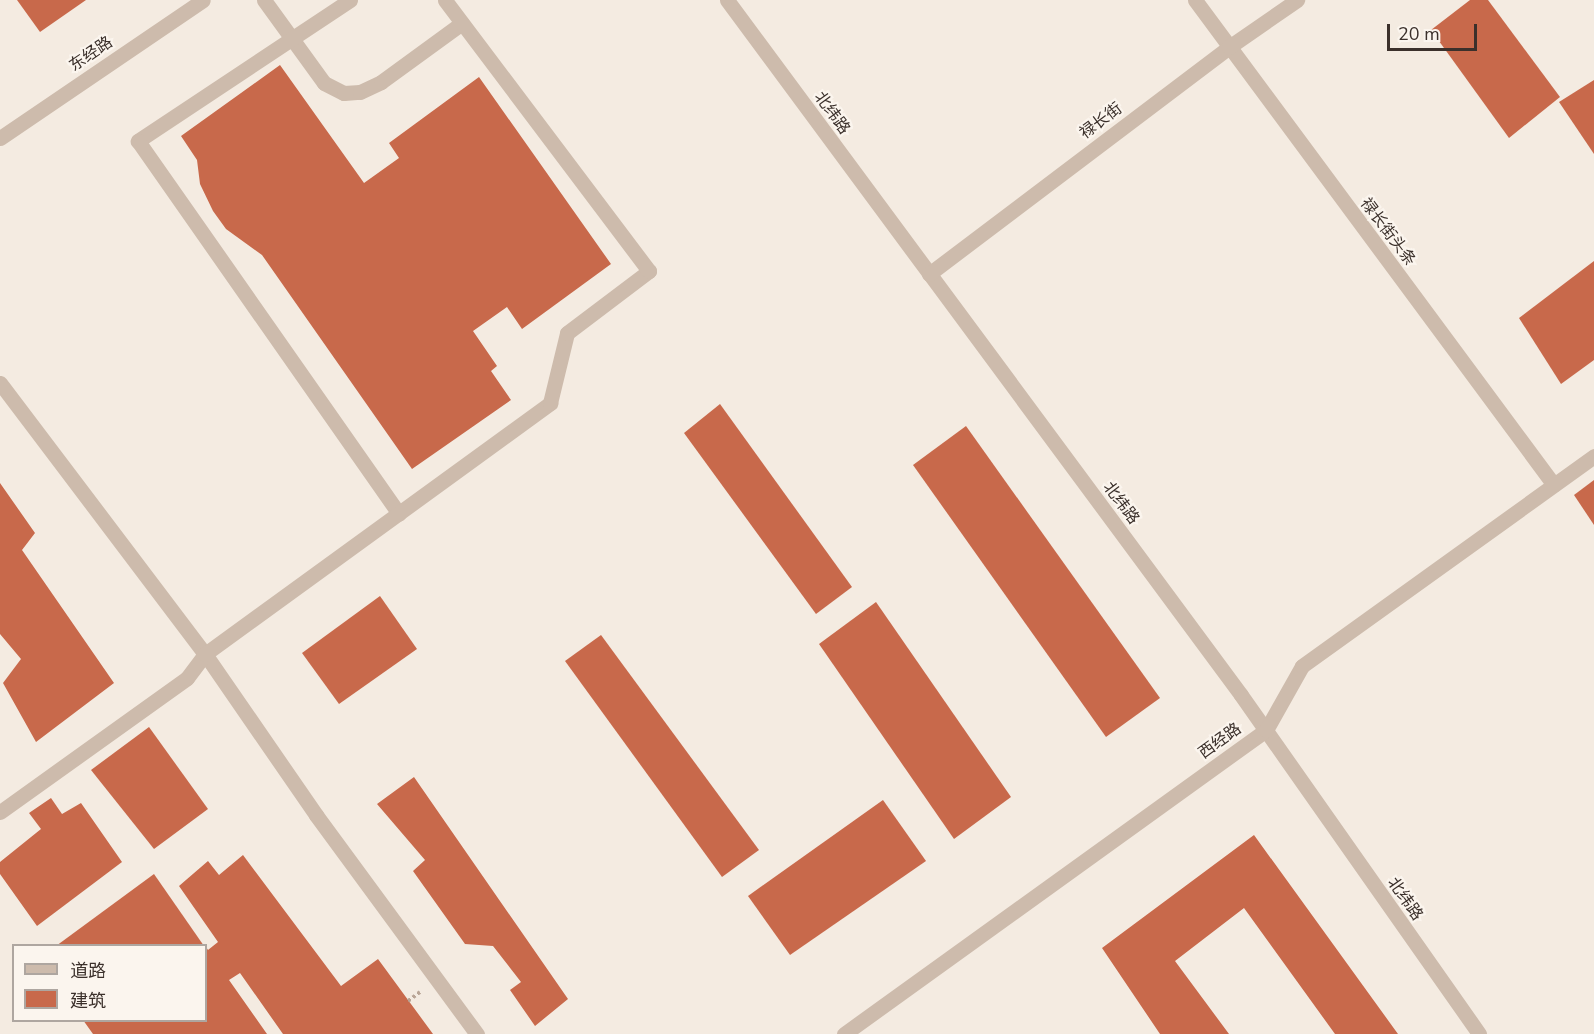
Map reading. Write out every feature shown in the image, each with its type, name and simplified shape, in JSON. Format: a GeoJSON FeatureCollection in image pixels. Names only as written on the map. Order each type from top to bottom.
{"type":"FeatureCollection","features":[{"type":"Feature","properties":{"kind":"street","name":"东经路"},"geometry":{"type":"LineString","coordinates":[[0,138],[203,0]]}},
{"type":"Feature","properties":{"kind":"street"},"geometry":{"type":"LineString","coordinates":[[264,0],[324,83],[344,93],[360,92],[381,82],[462,23]]}},
{"type":"Feature","properties":{"kind":"street"},"geometry":{"type":"LineString","coordinates":[[350,0],[138,141],[399,514]]}},
{"type":"Feature","properties":{"kind":"street"},"geometry":{"type":"LineString","coordinates":[[0,812],[187,678],[205,654],[550,403],[567,333],[649,271],[445,0]]}},
{"type":"Feature","properties":{"kind":"street","name":"北纬路"},"geometry":{"type":"LineString","coordinates":[[727,0],[1266,730],[1479,1034]]}},
{"type":"Feature","properties":{"kind":"street","name":"禄长街头条"},"geometry":{"type":"LineString","coordinates":[[1195,0],[1554,485]]}},
{"type":"Feature","properties":{"kind":"street","name":"禄长街"},"geometry":{"type":"LineString","coordinates":[[929,274],[1229,47],[1297,0]]}},
{"type":"Feature","properties":{"kind":"street"},"geometry":{"type":"LineString","coordinates":[[0,383],[205,654],[316,814],[477,1034]]}},
{"type":"Feature","properties":{"kind":"street","name":"西经路"},"geometry":{"type":"LineString","coordinates":[[844,1034],[1266,730],[1302,666],[1594,456]]}},
{"type":"Feature","properties":{"kind":"building"},"geometry":{"type":"Polygon","coordinates":[[[17,0],[86,0],[40,32],[17,0]]]}},
{"type":"Feature","properties":{"kind":"building"},"geometry":{"type":"Polygon","coordinates":[[[1470,0],[1488,0],[1560,97],[1509,138],[1431,30],[1470,0]]]}},
{"type":"Feature","properties":{"kind":"building"},"geometry":{"type":"Polygon","coordinates":[[[280,65],[364,183],[399,158],[389,143],[479,77],[611,264],[522,329],[507,307],[473,331],[497,366],[491,371],[511,400],[412,469],[262,255],[226,229],[213,211],[200,184],[197,160],[181,136],[280,65]]]}},
{"type":"Feature","properties":{"kind":"building"},"geometry":{"type":"Polygon","coordinates":[[[1594,80],[1594,154],[1559,102],[1594,80]]]}},
{"type":"Feature","properties":{"kind":"building"},"geometry":{"type":"Polygon","coordinates":[[[1594,261],[1594,360],[1561,384],[1519,318],[1594,261]]]}},
{"type":"Feature","properties":{"kind":"building"},"geometry":{"type":"Polygon","coordinates":[[[720,404],[852,587],[816,614],[684,433],[720,404]]]}},
{"type":"Feature","properties":{"kind":"building"},"geometry":{"type":"Polygon","coordinates":[[[966,426],[1160,698],[1106,737],[913,465],[966,426]]]}},
{"type":"Feature","properties":{"kind":"building"},"geometry":{"type":"Polygon","coordinates":[[[1594,480],[1594,525],[1574,495],[1594,480]]]}},
{"type":"Feature","properties":{"kind":"building"},"geometry":{"type":"Polygon","coordinates":[[[0,483],[35,533],[22,550],[114,683],[36,742],[3,683],[21,659],[0,634],[0,483]]]}},
{"type":"Feature","properties":{"kind":"building"},"geometry":{"type":"Polygon","coordinates":[[[380,596],[417,649],[339,704],[302,653],[380,596]]]}},
{"type":"Feature","properties":{"kind":"building"},"geometry":{"type":"Polygon","coordinates":[[[876,602],[1011,797],[954,839],[819,644],[876,602]]]}},
{"type":"Feature","properties":{"kind":"building"},"geometry":{"type":"Polygon","coordinates":[[[601,635],[759,850],[722,877],[565,661],[601,635]]]}},
{"type":"Feature","properties":{"kind":"building"},"geometry":{"type":"Polygon","coordinates":[[[149,727],[208,809],[154,849],[91,770],[149,727]]]}},
{"type":"Feature","properties":{"kind":"building"},"geometry":{"type":"Polygon","coordinates":[[[414,777],[568,999],[535,1026],[510,990],[521,982],[493,946],[465,944],[413,871],[425,860],[377,804],[414,777]]]}},
{"type":"Feature","properties":{"kind":"building"},"geometry":{"type":"Polygon","coordinates":[[[51,798],[62,814],[81,803],[122,862],[37,926],[0,874],[0,862],[41,829],[29,813],[51,798]]]}},
{"type":"Feature","properties":{"kind":"building"},"geometry":{"type":"Polygon","coordinates":[[[883,800],[926,861],[790,955],[748,896],[883,800]]]}},
{"type":"Feature","properties":{"kind":"building"},"geometry":{"type":"Polygon","coordinates":[[[1254,835],[1398,1034],[1335,1034],[1244,908],[1175,961],[1229,1034],[1160,1034],[1102,948],[1254,835]]]}},
{"type":"Feature","properties":{"kind":"building"},"geometry":{"type":"Polygon","coordinates":[[[243,855],[341,986],[378,959],[433,1034],[283,1034],[240,973],[229,980],[267,1034],[93,1034],[84,1022],[207,1022],[207,948],[208,950],[218,942],[179,886],[208,861],[219,875],[243,855]]]}},
{"type":"Feature","properties":{"kind":"building"},"geometry":{"type":"Polygon","coordinates":[[[154,874],[203,944],[59,944],[154,874]]]}}]}
